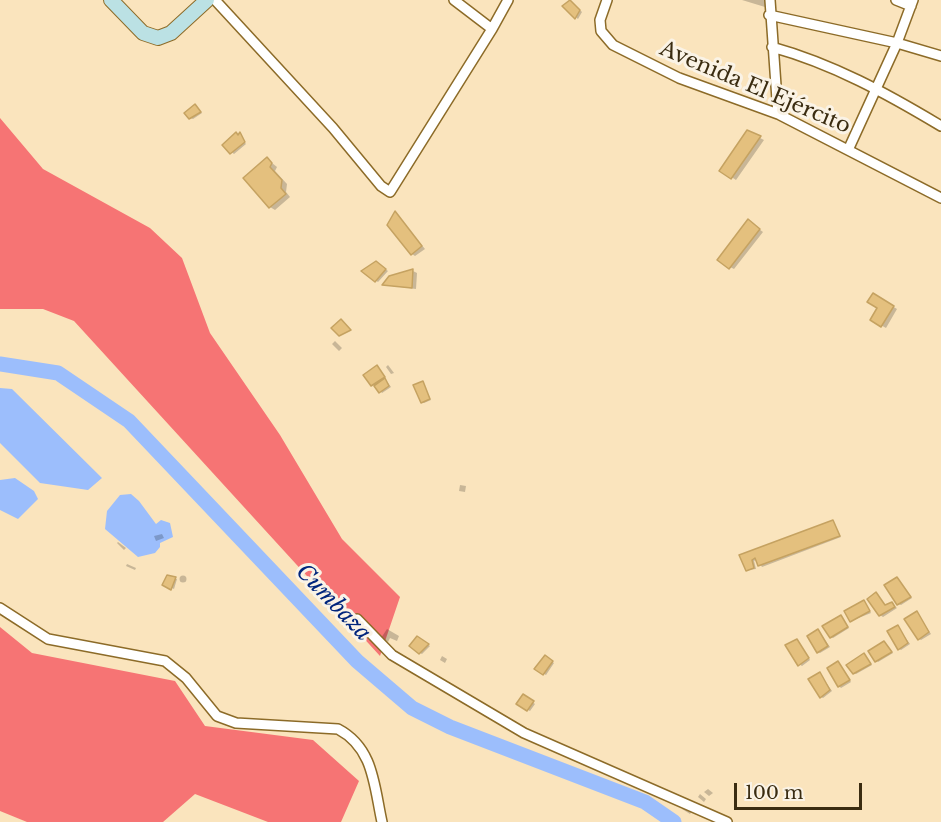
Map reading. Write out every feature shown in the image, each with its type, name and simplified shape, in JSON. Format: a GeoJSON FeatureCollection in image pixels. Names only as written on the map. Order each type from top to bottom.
{"type":"FeatureCollection","features":[{"type":"Feature","properties":{"kind":"main road"},"geometry":{"type":"LineString","coordinates":[[111,0],[143,33],[158,38],[171,33],[207,0]]}},
{"type":"Feature","properties":{"kind":"street"},"geometry":{"type":"LineString","coordinates":[[214,0],[333,128],[381,186],[390,192],[508,0]]}},
{"type":"Feature","properties":{"kind":"street"},"geometry":{"type":"LineString","coordinates":[[454,0],[492,29]]}},
{"type":"Feature","properties":{"kind":"street","name":"Avenida El Ejército"},"geometry":{"type":"LineString","coordinates":[[607,0],[600,20],[603,37],[613,45],[679,78],[778,114],[849,148],[941,198]]}},
{"type":"Feature","properties":{"kind":"street"},"geometry":{"type":"LineString","coordinates":[[770,0],[769,15],[778,114]]}},
{"type":"Feature","properties":{"kind":"street"},"geometry":{"type":"LineString","coordinates":[[849,148],[897,43],[912,3],[896,0]]}},
{"type":"Feature","properties":{"kind":"street"},"geometry":{"type":"LineString","coordinates":[[769,15],[897,43],[941,56]]}},
{"type":"Feature","properties":{"kind":"street"},"geometry":{"type":"LineString","coordinates":[[772,47],[810,57],[875,87],[941,126]]}},
{"type":"Feature","properties":{"kind":"street"},"geometry":{"type":"LineString","coordinates":[[0,608],[48,639],[165,661],[186,678],[217,716],[236,723],[338,729],[353,737],[369,762],[382,822]]}},
{"type":"Feature","properties":{"kind":"street"},"geometry":{"type":"LineString","coordinates":[[357,619],[392,655],[524,733],[727,822]]}},
{"type":"Feature","properties":{"kind":"shaded area"},"geometry":{"type":"Polygon","coordinates":[[[0,118],[43,169],[150,228],[182,258],[210,333],[280,435],[342,539],[400,597],[380,656],[74,321],[43,309],[0,309],[0,118]]]}},
{"type":"Feature","properties":{"kind":"shaded area"},"geometry":{"type":"Polygon","coordinates":[[[0,627],[32,653],[175,681],[205,726],[313,740],[359,781],[341,822],[268,822],[195,794],[163,822],[27,822],[0,811],[0,627]]]}},
{"type":"Feature","properties":{"kind":"water"},"geometry":{"type":"Polygon","coordinates":[[[0,388],[12,389],[102,478],[88,490],[40,483],[0,443],[0,388]]]}},
{"type":"Feature","properties":{"kind":"water"},"geometry":{"type":"Polygon","coordinates":[[[15,478],[34,491],[38,499],[18,519],[0,510],[0,480],[15,478]]]}},
{"type":"Feature","properties":{"kind":"water"},"geometry":{"type":"Polygon","coordinates":[[[131,494],[156,524],[161,520],[170,523],[173,537],[160,543],[155,553],[138,557],[105,529],[107,511],[120,495],[131,494]]]}},
{"type":"Feature","properties":{"kind":"building"},"geometry":{"type":"Polygon","coordinates":[[[570,0],[580,10],[575,19],[562,6],[570,0]]]}},
{"type":"Feature","properties":{"kind":"building"},"geometry":{"type":"Polygon","coordinates":[[[195,104],[201,112],[189,119],[184,113],[195,104]]]}},
{"type":"Feature","properties":{"kind":"building"},"geometry":{"type":"Polygon","coordinates":[[[747,130],[761,136],[731,179],[719,171],[747,130]]]}},
{"type":"Feature","properties":{"kind":"building"},"geometry":{"type":"Polygon","coordinates":[[[236,132],[238,135],[240,132],[245,142],[230,154],[222,145],[236,132]]]}},
{"type":"Feature","properties":{"kind":"building"},"geometry":{"type":"Polygon","coordinates":[[[267,157],[272,163],[270,167],[282,180],[281,188],[286,194],[269,208],[243,178],[267,157]]]}},
{"type":"Feature","properties":{"kind":"building"},"geometry":{"type":"Polygon","coordinates":[[[395,211],[422,246],[411,255],[387,225],[395,211]]]}},
{"type":"Feature","properties":{"kind":"building"},"geometry":{"type":"Polygon","coordinates":[[[748,219],[760,229],[729,269],[717,260],[748,219]]]}},
{"type":"Feature","properties":{"kind":"building"},"geometry":{"type":"Polygon","coordinates":[[[376,261],[386,269],[375,282],[361,271],[376,261]]]}},
{"type":"Feature","properties":{"kind":"building"},"geometry":{"type":"Polygon","coordinates":[[[413,269],[412,288],[382,285],[389,276],[413,269]]]}},
{"type":"Feature","properties":{"kind":"building"},"geometry":{"type":"Polygon","coordinates":[[[873,293],[894,306],[881,327],[870,320],[877,308],[867,302],[873,293]]]}},
{"type":"Feature","properties":{"kind":"building"},"geometry":{"type":"Polygon","coordinates":[[[341,319],[351,330],[339,336],[331,328],[341,319]]]}},
{"type":"Feature","properties":{"kind":"building"},"geometry":{"type":"Polygon","coordinates":[[[377,365],[385,377],[371,386],[363,375],[377,365]]]}},
{"type":"Feature","properties":{"kind":"building"},"geometry":{"type":"Polygon","coordinates":[[[385,378],[389,386],[379,393],[374,386],[385,378]]]}},
{"type":"Feature","properties":{"kind":"building"},"geometry":{"type":"Polygon","coordinates":[[[423,381],[430,399],[421,403],[413,385],[423,381]]]}},
{"type":"Feature","properties":{"kind":"building"},"geometry":{"type":"Polygon","coordinates":[[[833,520],[840,536],[758,566],[755,558],[752,560],[754,568],[746,571],[739,555],[833,520]]]}},
{"type":"Feature","properties":{"kind":"building"},"geometry":{"type":"Polygon","coordinates":[[[167,575],[176,577],[171,590],[162,585],[167,575]]]}},
{"type":"Feature","properties":{"kind":"building"},"geometry":{"type":"Polygon","coordinates":[[[897,577],[911,597],[897,605],[884,585],[897,577]]]}},
{"type":"Feature","properties":{"kind":"building"},"geometry":{"type":"Polygon","coordinates":[[[876,592],[885,605],[892,602],[895,607],[879,616],[867,599],[876,592]]]}},
{"type":"Feature","properties":{"kind":"building"},"geometry":{"type":"Polygon","coordinates":[[[864,600],[870,611],[850,622],[844,611],[864,600]]]}},
{"type":"Feature","properties":{"kind":"building"},"geometry":{"type":"Polygon","coordinates":[[[917,611],[929,632],[918,640],[904,619],[917,611]]]}},
{"type":"Feature","properties":{"kind":"building"},"geometry":{"type":"Polygon","coordinates":[[[841,615],[848,627],[830,638],[822,626],[841,615]]]}},
{"type":"Feature","properties":{"kind":"building"},"geometry":{"type":"Polygon","coordinates":[[[898,625],[908,643],[898,650],[887,631],[898,625]]]}},
{"type":"Feature","properties":{"kind":"building"},"geometry":{"type":"Polygon","coordinates":[[[818,629],[828,646],[817,653],[807,636],[818,629]]]}},
{"type":"Feature","properties":{"kind":"building"},"geometry":{"type":"Polygon","coordinates":[[[417,636],[429,644],[419,654],[409,646],[417,636]]]}},
{"type":"Feature","properties":{"kind":"building"},"geometry":{"type":"Polygon","coordinates":[[[797,639],[809,658],[798,666],[785,645],[797,639]]]}},
{"type":"Feature","properties":{"kind":"building"},"geometry":{"type":"Polygon","coordinates":[[[884,641],[892,652],[875,662],[868,651],[884,641]]]}},
{"type":"Feature","properties":{"kind":"building"},"geometry":{"type":"Polygon","coordinates":[[[864,653],[871,664],[853,674],[846,665],[864,653]]]}},
{"type":"Feature","properties":{"kind":"building"},"geometry":{"type":"Polygon","coordinates":[[[545,655],[553,661],[543,675],[534,669],[545,655]]]}},
{"type":"Feature","properties":{"kind":"building"},"geometry":{"type":"Polygon","coordinates":[[[838,661],[850,680],[838,687],[827,668],[838,661]]]}},
{"type":"Feature","properties":{"kind":"building"},"geometry":{"type":"Polygon","coordinates":[[[820,672],[830,690],[820,698],[808,679],[820,672]]]}},
{"type":"Feature","properties":{"kind":"building"},"geometry":{"type":"Polygon","coordinates":[[[523,694],[534,701],[527,711],[516,704],[523,694]]]}},
{"type":"Feature","properties":{"kind":"waterway","name":"Cumbaza"},"geometry":{"type":"LineString","coordinates":[[0,364],[58,373],[129,421],[357,661],[412,708],[450,727],[645,802],[674,822]]}}]}
